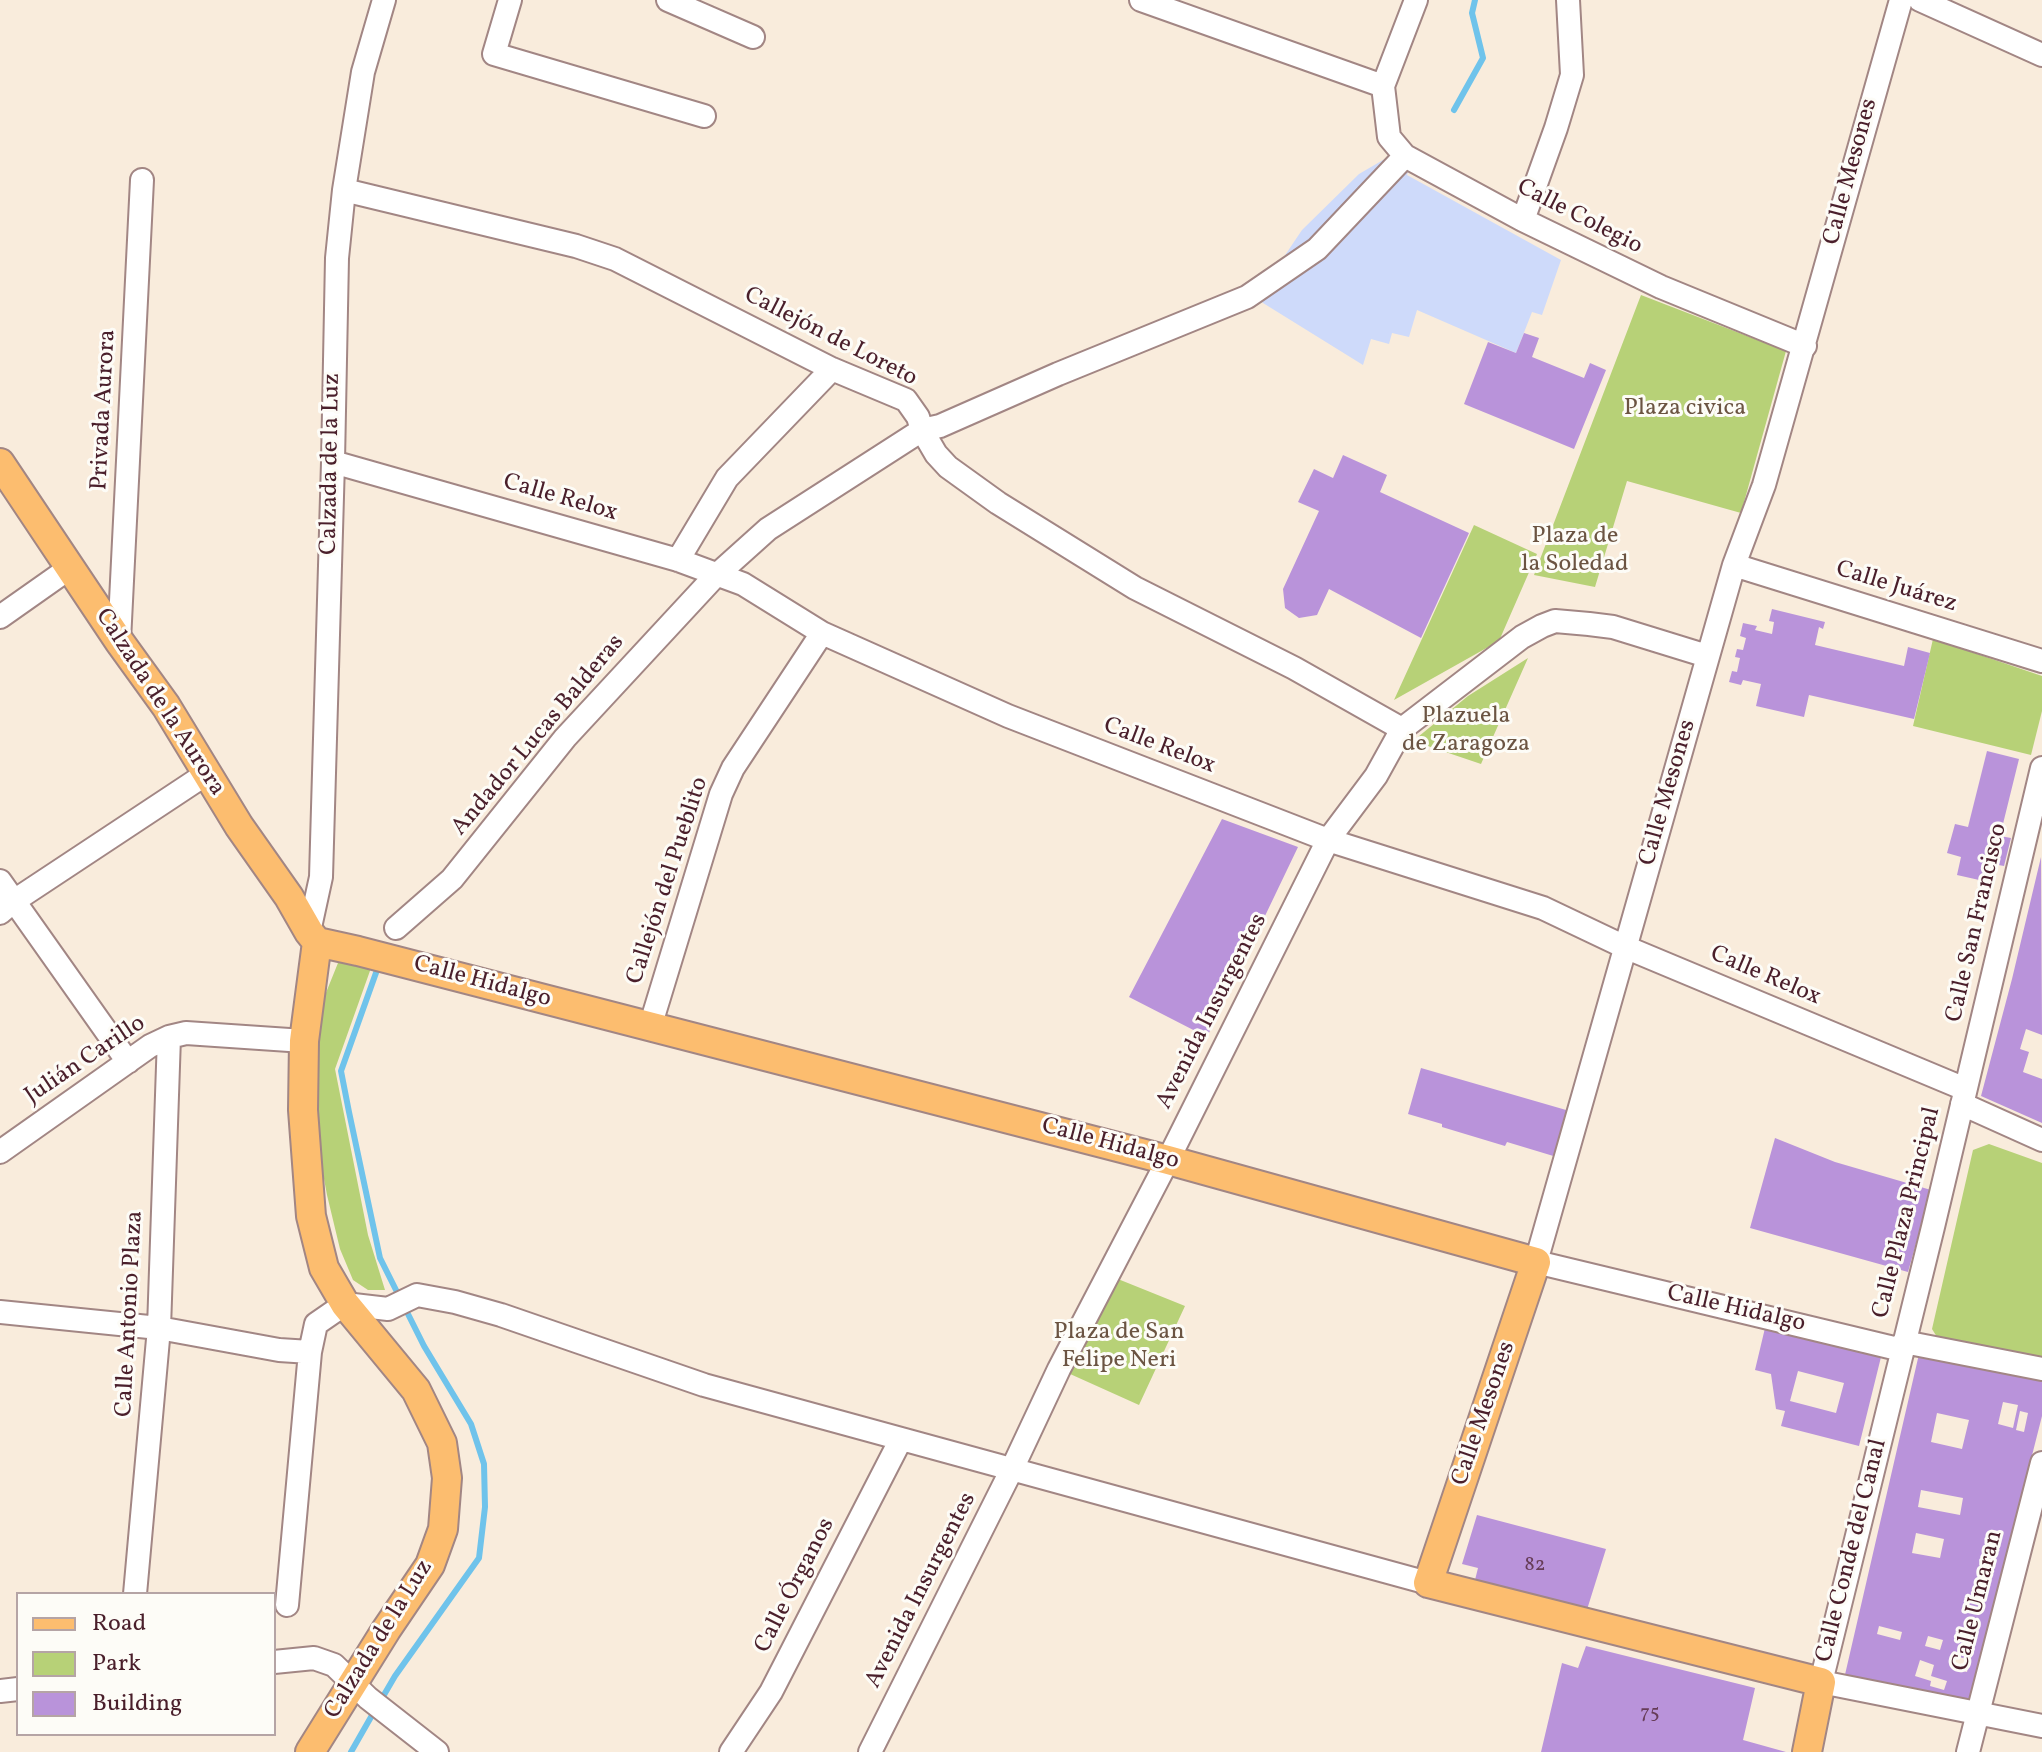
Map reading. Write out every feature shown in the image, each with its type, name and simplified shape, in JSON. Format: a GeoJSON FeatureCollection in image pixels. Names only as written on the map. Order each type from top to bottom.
{"type":"FeatureCollection","features":[{"type":"Feature","properties":{"kind":"main road","name":"Calzada de la Aurora"},"geometry":{"type":"LineString","coordinates":[[0,463],[166,706],[239,826],[313,937]]}},
{"type":"Feature","properties":{"kind":"main road","name":"Calle Hidalgo"},"geometry":{"type":"LineString","coordinates":[[313,937],[1168,1160],[1536,1262]]}},
{"type":"Feature","properties":{"kind":"main road","name":"Calzada de la Luz"},"geometry":{"type":"LineString","coordinates":[[310,1752],[361,1691],[386,1630],[430,1565],[443,1529],[447,1478],[442,1443],[416,1390],[345,1304],[324,1268],[311,1216],[303,1110],[304,1041],[313,937]]}},
{"type":"Feature","properties":{"kind":"main road","name":"Calle Mesones"},"geometry":{"type":"LineString","coordinates":[[1428,1583],[1536,1262]]}},
{"type":"Feature","properties":{"kind":"main road"},"geometry":{"type":"LineString","coordinates":[[1428,1583],[1821,1682]]}},
{"type":"Feature","properties":{"kind":"main road","name":"Calle Conde del Canal"},"geometry":{"type":"LineString","coordinates":[[1807,1752],[1821,1682]]}},
{"type":"Feature","properties":{"kind":"street","name":"Calzada de la Luz"},"geometry":{"type":"LineString","coordinates":[[313,937],[321,877],[337,258],[344,190],[363,72],[384,0]]}},
{"type":"Feature","properties":{"kind":"street"},"geometry":{"type":"LineString","coordinates":[[510,0],[494,54],[704,116]]}},
{"type":"Feature","properties":{"kind":"street"},"geometry":{"type":"LineString","coordinates":[[668,0],[753,37]]}},
{"type":"Feature","properties":{"kind":"street"},"geometry":{"type":"LineString","coordinates":[[1141,0],[1383,86]]}},
{"type":"Feature","properties":{"kind":"street"},"geometry":{"type":"LineString","coordinates":[[1405,156],[1389,137],[1383,86],[1416,0]]}},
{"type":"Feature","properties":{"kind":"street"},"geometry":{"type":"LineString","coordinates":[[1523,220],[1572,75],[1568,0]]}},
{"type":"Feature","properties":{"kind":"street","name":"Calle Mesones"},"geometry":{"type":"LineString","coordinates":[[1536,1262],[1707,656],[1734,565],[1764,485],[1901,0]]}},
{"type":"Feature","properties":{"kind":"street"},"geometry":{"type":"LineString","coordinates":[[1920,0],[2042,55]]}},
{"type":"Feature","properties":{"kind":"street","name":"Calle Colegio"},"geometry":{"type":"LineString","coordinates":[[1405,156],[1523,220],[1661,287],[1805,346]]}},
{"type":"Feature","properties":{"kind":"street","name":"Andador Lucas Balderas"},"geometry":{"type":"LineString","coordinates":[[396,928],[452,879],[565,738],[718,574],[768,529],[922,430],[940,426],[1247,297],[1317,249],[1405,156]]}},
{"type":"Feature","properties":{"kind":"street","name":"Privada Aurora"},"geometry":{"type":"LineString","coordinates":[[119,641],[142,180]]}},
{"type":"Feature","properties":{"kind":"street","name":"Callejón de Loreto"},"geometry":{"type":"LineString","coordinates":[[344,190],[576,246],[615,259],[832,369],[906,400],[936,454],[948,467],[998,503],[1148,595],[1294,668],[1402,729]]}},
{"type":"Feature","properties":{"kind":"street"},"geometry":{"type":"LineString","coordinates":[[678,560],[727,478],[832,369]]}},
{"type":"Feature","properties":{"kind":"street","name":"Calle Relox"},"geometry":{"type":"LineString","coordinates":[[333,462],[718,574],[743,584],[822,633],[1008,716],[1328,840],[1543,908],[1963,1096],[2042,1140]]}},
{"type":"Feature","properties":{"kind":"street","name":"Calle Juárez"},"geometry":{"type":"LineString","coordinates":[[1734,565],[2042,661]]}},
{"type":"Feature","properties":{"kind":"street"},"geometry":{"type":"LineString","coordinates":[[0,617],[71,567]]}},
{"type":"Feature","properties":{"kind":"street","name":"Avenida Insurgentes"},"geometry":{"type":"LineString","coordinates":[[870,1752],[1059,1369],[1168,1160],[1328,840],[1376,776],[1402,729],[1522,637],[1555,621],[1613,627],[1707,656]]}},
{"type":"Feature","properties":{"kind":"street","name":"Callejón del Pueblito"},"geometry":{"type":"LineString","coordinates":[[650,1027],[721,794],[733,768],[822,633]]}},
{"type":"Feature","properties":{"kind":"street","name":"Calle San Francisco"},"geometry":{"type":"LineString","coordinates":[[1963,1096],[2042,772]]}},
{"type":"Feature","properties":{"kind":"street"},"geometry":{"type":"LineString","coordinates":[[7,907],[206,774]]}},
{"type":"Feature","properties":{"kind":"street"},"geometry":{"type":"LineString","coordinates":[[0,881],[7,907],[128,1062]]}},
{"type":"Feature","properties":{"kind":"street","name":"Julián Carillo"},"geometry":{"type":"LineString","coordinates":[[0,1152],[150,1046],[169,1037],[186,1033],[304,1041]]}},
{"type":"Feature","properties":{"kind":"street","name":"Calle Antonio Plaza"},"geometry":{"type":"LineString","coordinates":[[135,1592],[159,1328],[169,1037]]}},
{"type":"Feature","properties":{"kind":"street","name":"Calle Plaza Principal"},"geometry":{"type":"LineString","coordinates":[[1903,1346],[1963,1096]]}},
{"type":"Feature","properties":{"kind":"street","name":"Calle Hidalgo"},"geometry":{"type":"LineString","coordinates":[[1536,1262],[1903,1346],[2042,1369]]}},
{"type":"Feature","properties":{"kind":"street"},"geometry":{"type":"LineString","coordinates":[[287,1605],[310,1352],[316,1324],[345,1304],[388,1309],[417,1295],[501,1315],[704,1385],[1428,1583]]}},
{"type":"Feature","properties":{"kind":"street"},"geometry":{"type":"LineString","coordinates":[[0,1312],[159,1328],[279,1350],[310,1352]]}},
{"type":"Feature","properties":{"kind":"street","name":"Calle Conde del Canal"},"geometry":{"type":"LineString","coordinates":[[1821,1682],[1903,1346]]}},
{"type":"Feature","properties":{"kind":"street","name":"Calle Órganos"},"geometry":{"type":"LineString","coordinates":[[731,1752],[771,1692],[901,1439]]}},
{"type":"Feature","properties":{"kind":"street","name":"Calle Umaran"},"geometry":{"type":"LineString","coordinates":[[1968,1752],[2035,1520],[2042,1463]]}},
{"type":"Feature","properties":{"kind":"street"},"geometry":{"type":"LineString","coordinates":[[276,1662],[314,1658],[334,1665],[361,1691],[437,1752]]}},
{"type":"Feature","properties":{"kind":"street"},"geometry":{"type":"LineString","coordinates":[[1821,1682],[2042,1726]]}},
{"type":"Feature","properties":{"kind":"shaded area"},"geometry":{"type":"Polygon","coordinates":[[[1395,153],[1410,166],[1407,175],[1561,260],[1542,315],[1532,312],[1516,353],[1417,310],[1409,337],[1392,333],[1389,344],[1371,339],[1363,365],[1263,303],[1248,288],[1273,273],[1302,230],[1359,174],[1395,153]]]}},
{"type":"Feature","properties":{"kind":"green space","name":"Plaza civica"},"geometry":{"type":"Polygon","coordinates":[[[1641,295],[1786,351],[1741,513],[1627,481],[1595,587],[1534,575],[1641,295]]]}},
{"type":"Feature","properties":{"kind":"green space"},"geometry":{"type":"Polygon","coordinates":[[[1474,525],[1537,554],[1499,641],[1394,700],[1474,525]]]}},
{"type":"Feature","properties":{"kind":"green space"},"geometry":{"type":"Polygon","coordinates":[[[1933,639],[2042,676],[2042,711],[2031,755],[1913,726],[1933,639]]]}},
{"type":"Feature","properties":{"kind":"green space","name":"Plazuela de Zaragoza"},"geometry":{"type":"Polygon","coordinates":[[[1528,658],[1481,764],[1413,741],[1468,696],[1528,658]]]}},
{"type":"Feature","properties":{"kind":"green space"},"geometry":{"type":"Polygon","coordinates":[[[340,958],[371,968],[335,1069],[368,1235],[385,1290],[368,1290],[353,1280],[340,1249],[314,1125],[319,1010],[340,958]]]}},
{"type":"Feature","properties":{"kind":"green space"},"geometry":{"type":"Polygon","coordinates":[[[1989,1144],[2042,1163],[2042,1357],[1937,1337],[1932,1329],[1973,1150],[1989,1144]]]}},
{"type":"Feature","properties":{"kind":"green space","name":"Plaza de San Felipe Neri"},"geometry":{"type":"Polygon","coordinates":[[[1108,1275],[1185,1306],[1139,1405],[1059,1369],[1108,1275]]]}},
{"type":"Feature","properties":{"kind":"building"},"geometry":{"type":"Polygon","coordinates":[[[1524,333],[1539,338],[1532,357],[1584,378],[1590,363],[1606,370],[1574,449],[1464,404],[1488,342],[1516,353],[1524,333]]]}},
{"type":"Feature","properties":{"kind":"building"},"geometry":{"type":"Polygon","coordinates":[[[1343,455],[1387,475],[1380,492],[1469,533],[1421,638],[1329,589],[1317,615],[1299,618],[1285,608],[1283,589],[1319,511],[1298,502],[1314,469],[1333,478],[1343,455]]]}},
{"type":"Feature","properties":{"kind":"building"},"geometry":{"type":"Polygon","coordinates":[[[1772,609],[1825,622],[1823,629],[1819,627],[1815,645],[1904,666],[1908,647],[1930,653],[1914,719],[1809,695],[1804,717],[1756,706],[1761,684],[1743,680],[1741,685],[1729,682],[1732,671],[1737,672],[1740,658],[1735,657],[1737,649],[1743,650],[1746,638],[1740,636],[1743,623],[1772,634],[1774,622],[1769,621],[1772,609]]]}},
{"type":"Feature","properties":{"kind":"building"},"geometry":{"type":"Polygon","coordinates":[[[1987,751],[2019,759],[2000,836],[2011,838],[2004,866],[1993,864],[1988,882],[1957,875],[1961,857],[1947,853],[1955,824],[1968,827],[1987,751]]]}},
{"type":"Feature","properties":{"kind":"building"},"geometry":{"type":"Polygon","coordinates":[[[1222,819],[1298,847],[1207,1037],[1129,997],[1222,819]]]}},
{"type":"Feature","properties":{"kind":"building"},"geometry":{"type":"Polygon","coordinates":[[[2041,857],[2042,1035],[2026,1029],[2020,1049],[2029,1052],[2023,1072],[2042,1079],[2042,1123],[1981,1096],[2041,857]]]}},
{"type":"Feature","properties":{"kind":"building"},"geometry":{"type":"Polygon","coordinates":[[[1421,1068],[1573,1112],[1560,1158],[1507,1142],[1505,1146],[1408,1114],[1421,1068]]]}},
{"type":"Feature","properties":{"kind":"building"},"geometry":{"type":"Polygon","coordinates":[[[1775,1138],[1835,1162],[1931,1190],[1908,1272],[1750,1228],[1775,1138]]]}},
{"type":"Feature","properties":{"kind":"building"},"geometry":{"type":"Polygon","coordinates":[[[1765,1328],[1881,1357],[1859,1446],[1781,1426],[1785,1411],[1776,1409],[1771,1374],[1755,1370],[1765,1328]],[[1798,1371],[1790,1401],[1836,1413],[1844,1383],[1798,1371]]]}},
{"type":"Feature","properties":{"kind":"building"},"geometry":{"type":"Polygon","coordinates":[[[1919,1354],[2042,1377],[2042,1416],[1969,1704],[1844,1679],[1919,1354]],[[2003,1402],[1998,1424],[2013,1428],[2018,1405],[2003,1402]],[[2020,1411],[2016,1430],[2024,1432],[2028,1413],[2020,1411]],[[1937,1413],[1931,1442],[1962,1449],[1969,1420],[1937,1413]],[[1921,1490],[1918,1507],[1960,1515],[1963,1498],[1921,1490]],[[1916,1533],[1912,1553],[1940,1558],[1944,1539],[1916,1533]],[[1879,1626],[1877,1634],[1900,1640],[1902,1632],[1879,1626]],[[1928,1636],[1925,1646],[1940,1650],[1943,1640],[1928,1636]],[[1956,1656],[1953,1668],[1967,1672],[1970,1660],[1956,1656]],[[1920,1660],[1915,1676],[1931,1681],[1930,1686],[1944,1690],[1947,1681],[1931,1676],[1934,1665],[1920,1660]]]}},
{"type":"Feature","properties":{"kind":"building"},"geometry":{"type":"Polygon","coordinates":[[[1477,1515],[1606,1549],[1585,1616],[1474,1584],[1478,1568],[1462,1564],[1477,1515]]]}},
{"type":"Feature","properties":{"kind":"building"},"geometry":{"type":"Polygon","coordinates":[[[1586,1646],[1755,1688],[1743,1740],[1786,1752],[1541,1752],[1562,1663],[1578,1668],[1586,1646]]]}},
{"type":"Feature","properties":{"kind":"waterway"},"geometry":{"type":"LineString","coordinates":[[1454,110],[1483,58],[1472,13],[1475,0]]}},
{"type":"Feature","properties":{"kind":"waterway"},"geometry":{"type":"LineString","coordinates":[[377,970],[341,1071],[349,1112],[380,1258],[424,1346],[471,1424],[484,1464],[485,1507],[479,1558],[381,1700]]}},
{"type":"Feature","properties":{"kind":"waterway"},"geometry":{"type":"LineString","coordinates":[[351,1752],[375,1710]]}},
{"type":"Feature","properties":{"kind":"park label","name":"Plaza de la Soledad"},"geometry":{"type":"Point","coordinates":[1575,552]}}]}
